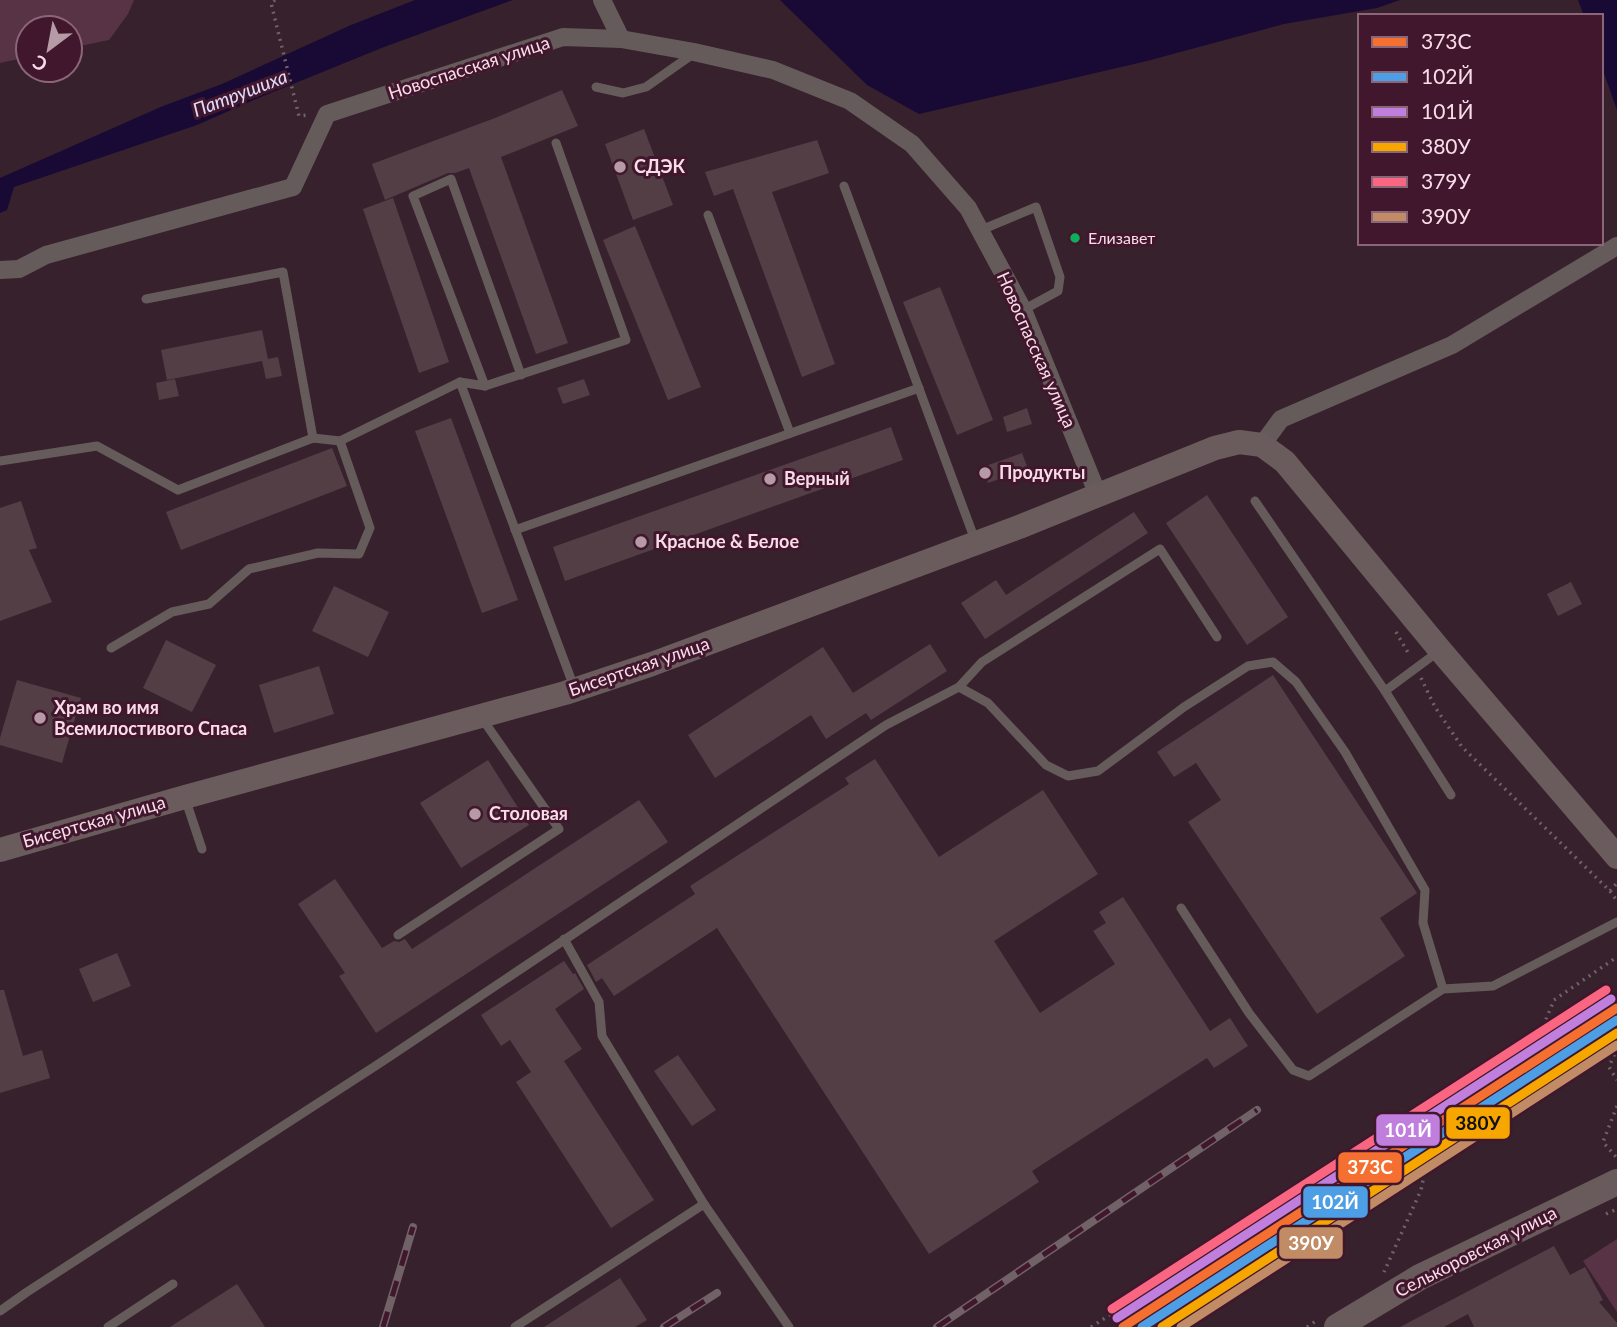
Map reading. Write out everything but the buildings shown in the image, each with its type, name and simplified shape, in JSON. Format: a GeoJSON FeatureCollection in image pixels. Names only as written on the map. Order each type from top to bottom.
{"type":"FeatureCollection","features":[{"type":"Feature","properties":{"kind":"main road","name":"Бисертская улица"},"geometry":{"type":"LineString","coordinates":[[0,850],[575,690],[652,664],[976,542],[1215,448],[1239,442],[1262,445]]}},
{"type":"Feature","properties":{"kind":"main road"},"geometry":{"type":"LineString","coordinates":[[1262,445],[1285,462],[1440,650],[1617,857]]}},
{"type":"Feature","properties":{"kind":"main road","name":"Селькоровская улица"},"geometry":{"type":"LineString","coordinates":[[1327,1324],[1617,1182]]}},
{"type":"Feature","properties":{"kind":"street"},"geometry":{"type":"LineString","coordinates":[[602,0],[621,39]]}},
{"type":"Feature","properties":{"kind":"street","name":"Новоспасская улица"},"geometry":{"type":"LineString","coordinates":[[0,270],[19,269],[46,255],[293,187],[327,114],[564,37],[621,39],[694,52],[773,70],[850,101],[912,144],[968,208],[981,230],[1023,310],[1098,495]]}},
{"type":"Feature","properties":{"kind":"street"},"geometry":{"type":"LineString","coordinates":[[1262,445],[1281,419],[1452,345],[1617,246]]}},
{"type":"Feature","properties":{"kind":"lane"},"geometry":{"type":"LineString","coordinates":[[596,87],[623,93],[646,87],[694,52]]}},
{"type":"Feature","properties":{"kind":"lane"},"geometry":{"type":"LineString","coordinates":[[0,461],[97,446],[178,490],[313,438],[340,441],[460,382],[485,386],[626,340],[556,143]]}},
{"type":"Feature","properties":{"kind":"lane"},"geometry":{"type":"LineString","coordinates":[[485,386],[413,196],[451,179],[521,375]]}},
{"type":"Feature","properties":{"kind":"lane"},"geometry":{"type":"LineString","coordinates":[[844,186],[976,542]]}},
{"type":"Feature","properties":{"kind":"lane"},"geometry":{"type":"LineString","coordinates":[[981,230],[1036,207],[1060,277],[1058,291],[1023,310]]}},
{"type":"Feature","properties":{"kind":"lane"},"geometry":{"type":"LineString","coordinates":[[708,215],[790,433]]}},
{"type":"Feature","properties":{"kind":"lane"},"geometry":{"type":"LineString","coordinates":[[146,299],[283,272],[313,438]]}},
{"type":"Feature","properties":{"kind":"lane"},"geometry":{"type":"LineString","coordinates":[[460,382],[575,690]]}},
{"type":"Feature","properties":{"kind":"lane"},"geometry":{"type":"LineString","coordinates":[[515,530],[919,388]]}},
{"type":"Feature","properties":{"kind":"lane"},"geometry":{"type":"LineString","coordinates":[[111,648],[173,612],[209,604],[249,569],[317,553],[359,554],[370,528],[340,441]]}},
{"type":"Feature","properties":{"kind":"lane"},"geometry":{"type":"LineString","coordinates":[[1255,501],[1385,691],[1451,795]]}},
{"type":"Feature","properties":{"kind":"lane"},"geometry":{"type":"LineString","coordinates":[[0,1311],[383,1061],[886,725],[958,687],[982,663],[1160,549],[1217,637]]}},
{"type":"Feature","properties":{"kind":"lane"},"geometry":{"type":"LineString","coordinates":[[1385,691],[1440,650]]}},
{"type":"Feature","properties":{"kind":"lane"},"geometry":{"type":"LineString","coordinates":[[958,687],[988,703],[1046,765],[1068,776],[1098,771],[1184,707],[1248,666],[1273,662],[1296,682],[1345,752],[1425,890],[1423,923],[1443,989]]}},
{"type":"Feature","properties":{"kind":"lane"},"geometry":{"type":"LineString","coordinates":[[398,935],[559,829],[480,715]]}},
{"type":"Feature","properties":{"kind":"lane"},"geometry":{"type":"LineString","coordinates":[[185,797],[202,849]]}},
{"type":"Feature","properties":{"kind":"lane"},"geometry":{"type":"LineString","coordinates":[[1181,908],[1249,1013],[1293,1070],[1308,1076],[1443,989],[1493,986],[1617,922]]}},
{"type":"Feature","properties":{"kind":"lane"},"geometry":{"type":"LineString","coordinates":[[564,939],[599,1002],[601,1036],[704,1204],[789,1327]]}},
{"type":"Feature","properties":{"kind":"lane"},"geometry":{"type":"LineString","coordinates":[[515,1327],[704,1204]]}},
{"type":"Feature","properties":{"kind":"lane"},"geometry":{"type":"LineString","coordinates":[[108,1327],[173,1284]]}},
{"type":"Feature","properties":{"kind":"path"},"geometry":{"type":"LineString","coordinates":[[273,2],[299,116]]}},
{"type":"Feature","properties":{"kind":"path"},"geometry":{"type":"LineString","coordinates":[[1394,629],[1435,707],[1462,747],[1610,891],[1617,901]]}},
{"type":"Feature","properties":{"kind":"path"},"geometry":{"type":"LineString","coordinates":[[1610,891],[1617,883]]}},
{"type":"Feature","properties":{"kind":"path"},"geometry":{"type":"LineString","coordinates":[[1091,1327],[1432,1110],[1542,1029],[1554,1000],[1617,957]]}},
{"type":"Feature","properties":{"kind":"path"},"geometry":{"type":"LineString","coordinates":[[1617,1048],[1609,1067],[1617,1080]]}},
{"type":"Feature","properties":{"kind":"path"},"geometry":{"type":"LineString","coordinates":[[1617,1106],[1604,1142],[1617,1158]]}},
{"type":"Feature","properties":{"kind":"path"},"geometry":{"type":"LineString","coordinates":[[1381,1279],[1421,1190],[1434,1127],[1432,1110]]}},
{"type":"Feature","properties":{"kind":"path"},"geometry":{"type":"LineString","coordinates":[[1307,1327],[1327,1324]]}},
{"type":"Feature","properties":{"kind":"shaded area"},"geometry":{"type":"Polygon","coordinates":[[[0,0],[134,0],[128,14],[109,40],[84,45],[84,14],[14,14],[14,60],[0,63],[0,0]]]}},
{"type":"Feature","properties":{"kind":"shaded area"},"geometry":{"type":"Polygon","coordinates":[[[1617,1239],[1617,1312],[1583,1261],[1617,1239]]]}},
{"type":"Feature","properties":{"kind":"water","name":"Патрушиха"},"geometry":{"type":"Polygon","coordinates":[[[415,0],[513,0],[384,47],[197,125],[14,187],[7,210],[0,213],[0,178],[163,106],[222,84],[351,25],[415,0]]]}},
{"type":"Feature","properties":{"kind":"water"},"geometry":{"type":"Polygon","coordinates":[[[780,0],[1400,0],[1377,8],[1284,24],[1147,61],[919,114],[867,85],[780,0]]]}},
{"type":"Feature","properties":{"kind":"water"},"geometry":{"type":"Polygon","coordinates":[[[1578,0],[1617,0],[1617,110],[1603,71],[1603,14],[1583,14],[1578,0]]]}},
{"type":"Feature","properties":{"kind":"railway"},"geometry":{"type":"LineString","coordinates":[[937,1327],[1257,1110]]}},
{"type":"Feature","properties":{"kind":"railway"},"geometry":{"type":"LineString","coordinates":[[383,1327],[413,1227]]}},
{"type":"Feature","properties":{"kind":"railway"},"geometry":{"type":"LineString","coordinates":[[664,1327],[717,1293]]}},
{"type":"Feature","properties":{"kind":"transit line","name":"379У"},"geometry":{"type":"LineString","coordinates":[[1112,1309],[1606,990]]}},
{"type":"Feature","properties":{"kind":"transit line","name":"101Й"},"geometry":{"type":"LineString","coordinates":[[1117,1318],[1611,999]]}},
{"type":"Feature","properties":{"kind":"transit line","name":"373C"},"geometry":{"type":"LineString","coordinates":[[1123,1327],[1617,1008]]}},
{"type":"Feature","properties":{"kind":"transit line","name":"102Й"},"geometry":{"type":"LineString","coordinates":[[1142,1327],[1617,1020]]}},
{"type":"Feature","properties":{"kind":"transit line","name":"380У"},"geometry":{"type":"LineString","coordinates":[[1162,1327],[1617,1033]]}},
{"type":"Feature","properties":{"kind":"transit line","name":"390У"},"geometry":{"type":"LineString","coordinates":[[1181,1327],[1617,1045]]}},
{"type":"Feature","properties":{"kind":"place","name":"СДЭК"},"geometry":{"type":"Point","coordinates":[620,167]}},
{"type":"Feature","properties":{"kind":"place","name":"Елизавет"},"geometry":{"type":"Point","coordinates":[1075,238]}},
{"type":"Feature","properties":{"kind":"place","name":"Продукты"},"geometry":{"type":"Point","coordinates":[985,473]}},
{"type":"Feature","properties":{"kind":"place","name":"Верный"},"geometry":{"type":"Point","coordinates":[770,479]}},
{"type":"Feature","properties":{"kind":"place","name":"Красное & Белое"},"geometry":{"type":"Point","coordinates":[641,542]}},
{"type":"Feature","properties":{"kind":"place","name":"Храм во имя Всемилостивого Спаса"},"geometry":{"type":"Point","coordinates":[40,718]}},
{"type":"Feature","properties":{"kind":"place","name":"Столовая"},"geometry":{"type":"Point","coordinates":[475,814]}}]}
